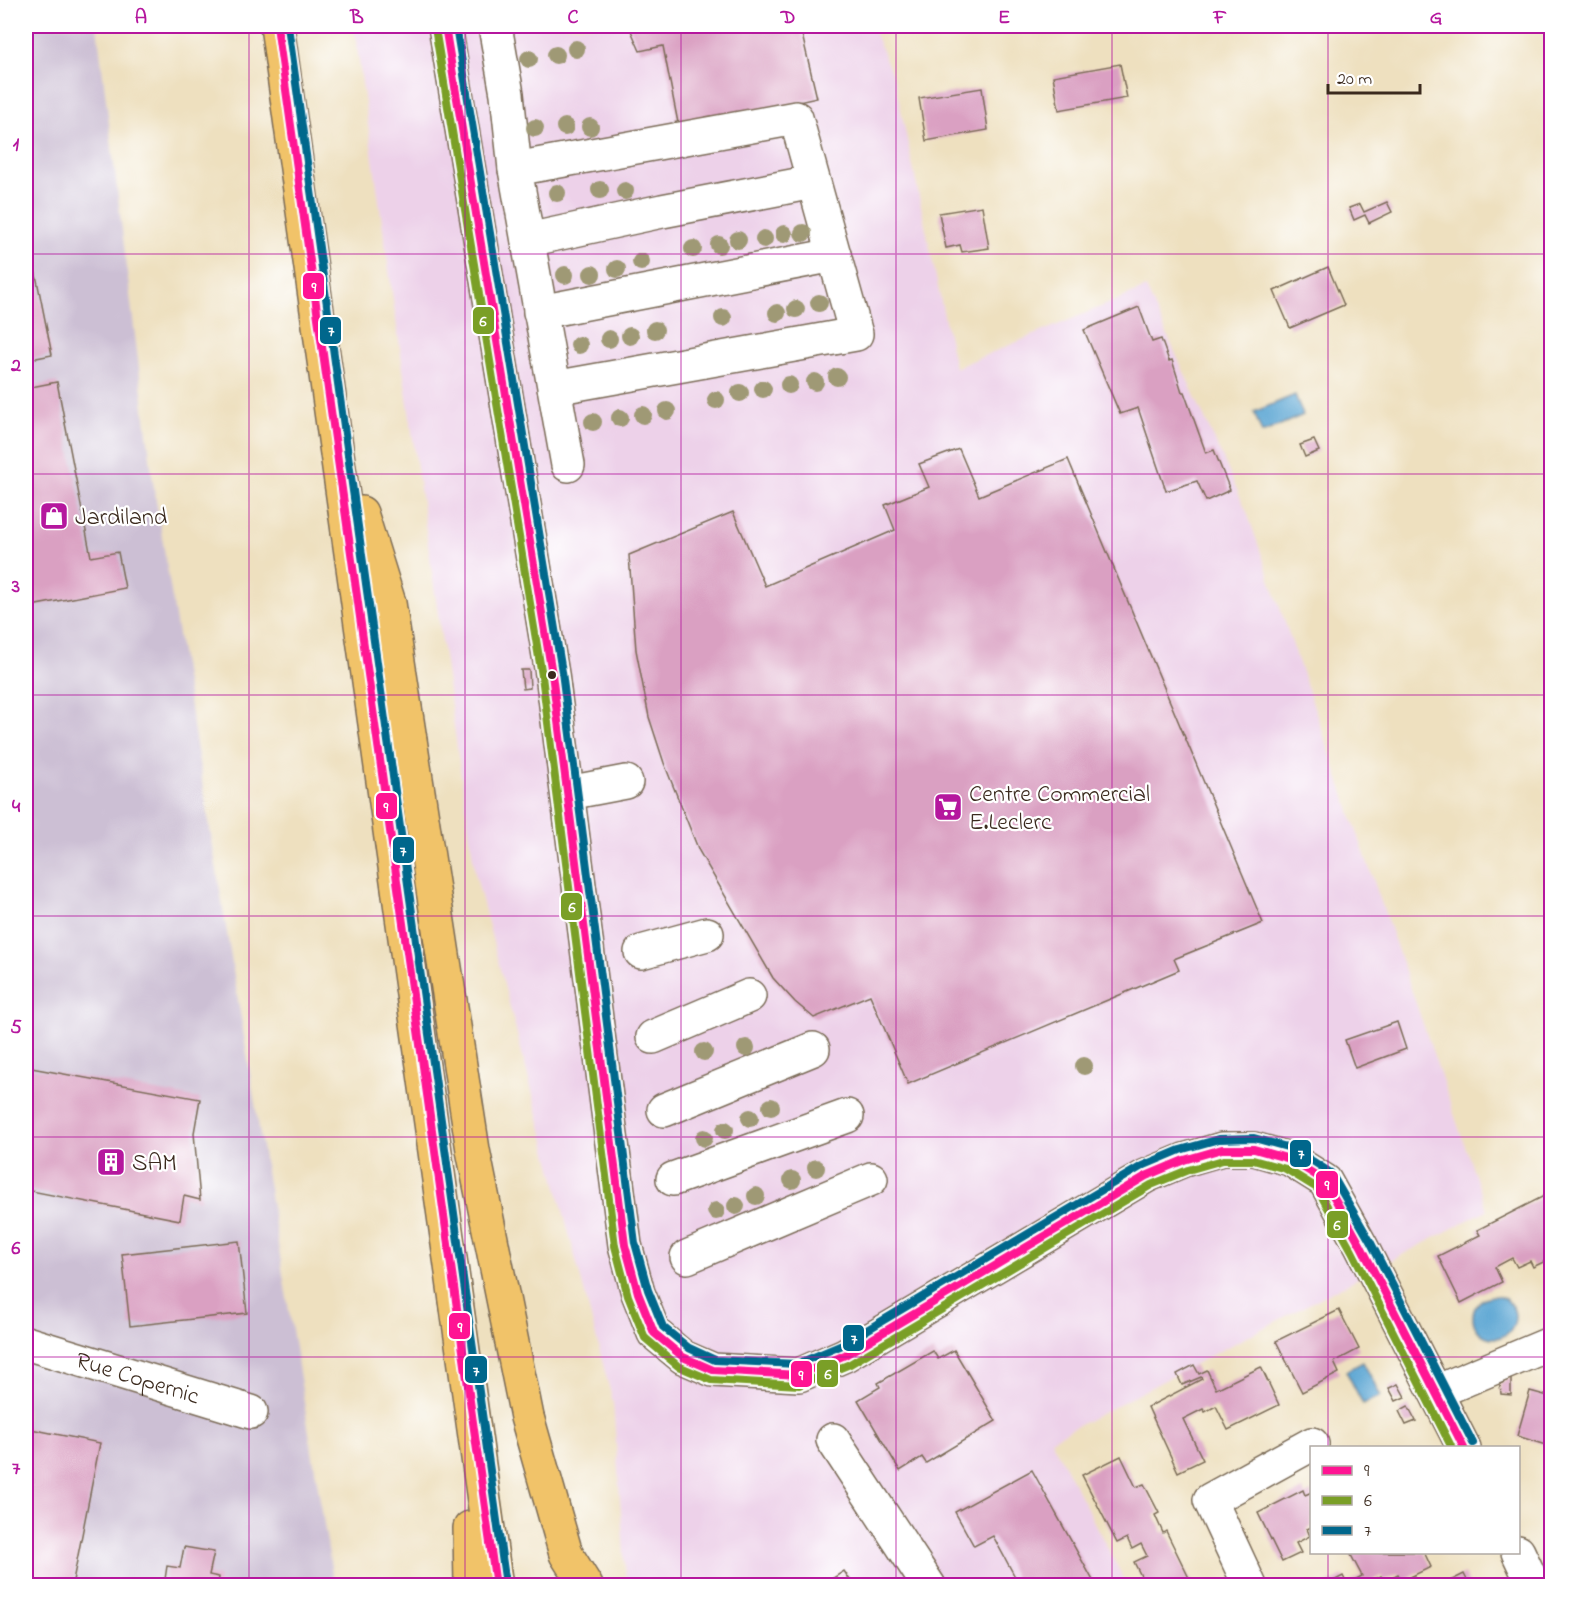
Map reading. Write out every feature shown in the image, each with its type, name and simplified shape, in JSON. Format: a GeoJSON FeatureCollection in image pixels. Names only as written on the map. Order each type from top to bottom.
{"type":"FeatureCollection","features":[{"type":"Feature","properties":{"kind":"main road"},"geometry":{"type":"LineString","coordinates":[[277,26],[496,1586]]}},
{"type":"Feature","properties":{"kind":"main road"},"geometry":{"type":"LineString","coordinates":[[332,416],[389,603],[473,1150],[527,1417],[567,1554],[586,1586]]}},
{"type":"Feature","properties":{"kind":"main road"},"geometry":{"type":"LineString","coordinates":[[461,1337],[469,1472],[471,1586]]}},
{"type":"Feature","properties":{"kind":"street"},"geometry":{"type":"LineString","coordinates":[[445,26],[552,674],[625,1245],[638,1293],[654,1333],[683,1357],[713,1370],[799,1375],[845,1355],[1146,1176],[1184,1160],[1222,1149],[1254,1149],[1290,1159],[1324,1180],[1361,1246],[1463,1446]]}},
{"type":"Feature","properties":{"kind":"street"},"geometry":{"type":"LineString","coordinates":[[495,26],[507,94],[515,170],[568,465]]}},
{"type":"Feature","properties":{"kind":"street"},"geometry":{"type":"LineString","coordinates":[[515,170],[796,118],[856,334],[554,388]]}},
{"type":"Feature","properties":{"kind":"street"},"geometry":{"type":"LineString","coordinates":[[528,240],[813,182]]}},
{"type":"Feature","properties":{"kind":"street"},"geometry":{"type":"LineString","coordinates":[[540,312],[834,255]]}},
{"type":"Feature","properties":{"kind":"street"},"geometry":{"type":"LineString","coordinates":[[568,793],[626,782]]}},
{"type":"Feature","properties":{"kind":"street"},"geometry":{"type":"LineString","coordinates":[[640,952],[707,934]]}},
{"type":"Feature","properties":{"kind":"street"},"geometry":{"type":"LineString","coordinates":[[653,1037],[749,996]]}},
{"type":"Feature","properties":{"kind":"street"},"geometry":{"type":"LineString","coordinates":[[664,1110],[813,1049]]}},
{"type":"Feature","properties":{"kind":"street"},"geometry":{"type":"LineString","coordinates":[[673,1179],[847,1116]]}},
{"type":"Feature","properties":{"kind":"street"},"geometry":{"type":"LineString","coordinates":[[687,1257],[871,1179]]}},
{"type":"Feature","properties":{"kind":"street","name":"Rue Copernic"},"geometry":{"type":"LineString","coordinates":[[26,1342],[251,1412]]}},
{"type":"Feature","properties":{"kind":"street"},"geometry":{"type":"LineString","coordinates":[[1436,1392],[1551,1343]]}},
{"type":"Feature","properties":{"kind":"street"},"geometry":{"type":"LineString","coordinates":[[833,1440],[928,1586]]}},
{"type":"Feature","properties":{"kind":"street"},"geometry":{"type":"LineString","coordinates":[[1250,1586],[1210,1500],[1312,1444]]}},
{"type":"Feature","properties":{"kind":"street"},"geometry":{"type":"LineString","coordinates":[[1519,1554],[1534,1586]]}},
{"type":"Feature","properties":{"kind":"shaded area"},"geometry":{"type":"Polygon","coordinates":[[[26,26],[97,26],[153,482],[334,1585],[26,1586],[26,26]]]}},
{"type":"Feature","properties":{"kind":"shaded area"},"geometry":{"type":"Polygon","coordinates":[[[354,26],[872,26],[895,82],[955,368],[1146,288],[1247,512],[1487,1210],[1051,1440],[1127,1585],[631,1586],[626,1582],[613,1402],[475,873],[354,26]]]}},
{"type":"Feature","properties":{"kind":"water"},"geometry":{"type":"Polygon","coordinates":[[[1295,395],[1303,415],[1262,433],[1254,412],[1295,395]]]}},
{"type":"Feature","properties":{"kind":"water"},"geometry":{"type":"Polygon","coordinates":[[[1494,1296],[1509,1302],[1515,1317],[1509,1332],[1494,1338],[1479,1332],[1473,1317],[1479,1302],[1494,1296]]]}},
{"type":"Feature","properties":{"kind":"water"},"geometry":{"type":"Polygon","coordinates":[[[1363,1362],[1381,1396],[1363,1404],[1346,1371],[1363,1362]]]}},
{"type":"Feature","properties":{"kind":"building"},"geometry":{"type":"Polygon","coordinates":[[[629,26],[800,26],[817,98],[679,128],[663,46],[640,51],[629,26]]]}},
{"type":"Feature","properties":{"kind":"building"},"geometry":{"type":"Polygon","coordinates":[[[1120,64],[1127,98],[1059,110],[1053,76],[1120,64]]]}},
{"type":"Feature","properties":{"kind":"building"},"geometry":{"type":"Polygon","coordinates":[[[982,88],[988,130],[926,141],[919,98],[982,88]]]}},
{"type":"Feature","properties":{"kind":"building"},"geometry":{"type":"Polygon","coordinates":[[[1387,202],[1392,212],[1369,223],[1365,215],[1354,220],[1349,208],[1360,204],[1364,212],[1387,202]]]}},
{"type":"Feature","properties":{"kind":"building"},"geometry":{"type":"Polygon","coordinates":[[[982,206],[989,248],[962,252],[960,245],[946,248],[939,213],[982,206]]]}},
{"type":"Feature","properties":{"kind":"building"},"geometry":{"type":"Polygon","coordinates":[[[26,225],[52,355],[26,360],[26,225]]]}},
{"type":"Feature","properties":{"kind":"building"},"geometry":{"type":"Polygon","coordinates":[[[1328,267],[1344,305],[1290,328],[1274,291],[1328,267]]]}},
{"type":"Feature","properties":{"kind":"building"},"geometry":{"type":"Polygon","coordinates":[[[1139,307],[1152,342],[1161,339],[1169,361],[1172,360],[1206,453],[1214,450],[1230,490],[1206,501],[1197,481],[1166,491],[1138,408],[1120,414],[1084,330],[1139,307]]]}},
{"type":"Feature","properties":{"kind":"building"},"geometry":{"type":"Polygon","coordinates":[[[57,382],[91,557],[118,552],[125,588],[26,607],[26,388],[57,382]]]}},
{"type":"Feature","properties":{"kind":"building"},"geometry":{"type":"Polygon","coordinates":[[[1314,440],[1319,451],[1305,457],[1300,445],[1314,440]]]}},
{"type":"Feature","properties":{"kind":"building","name":"Centre Commercial E.Leclerc"},"geometry":{"type":"Polygon","coordinates":[[[959,449],[979,496],[1068,459],[1263,923],[1174,959],[1179,970],[908,1084],[870,995],[814,1018],[795,1002],[773,978],[699,851],[664,763],[649,717],[636,650],[629,555],[733,512],[765,586],[895,530],[885,505],[929,487],[919,464],[959,449]]]}},
{"type":"Feature","properties":{"kind":"building"},"geometry":{"type":"Polygon","coordinates":[[[521,670],[529,670],[530,688],[523,689],[521,670]]]}},
{"type":"Feature","properties":{"kind":"building"},"geometry":{"type":"Polygon","coordinates":[[[1397,1022],[1406,1049],[1355,1068],[1345,1040],[1397,1022]]]}},
{"type":"Feature","properties":{"kind":"building","name":"SAM"},"geometry":{"type":"Polygon","coordinates":[[[26,1067],[200,1099],[194,1133],[200,1200],[184,1196],[180,1220],[26,1190],[26,1067]]]}},
{"type":"Feature","properties":{"kind":"building"},"geometry":{"type":"Polygon","coordinates":[[[1548,1194],[1552,1202],[1552,1258],[1533,1267],[1530,1261],[1517,1267],[1512,1258],[1495,1267],[1502,1282],[1461,1303],[1438,1256],[1480,1235],[1477,1230],[1548,1194]]]}},
{"type":"Feature","properties":{"kind":"building"},"geometry":{"type":"Polygon","coordinates":[[[239,1241],[247,1313],[130,1326],[122,1254],[239,1241]]]}},
{"type":"Feature","properties":{"kind":"building"},"geometry":{"type":"Polygon","coordinates":[[[1339,1310],[1359,1349],[1334,1362],[1339,1373],[1302,1392],[1276,1341],[1339,1310]]]}},
{"type":"Feature","properties":{"kind":"building"},"geometry":{"type":"Polygon","coordinates":[[[954,1350],[996,1421],[926,1463],[922,1457],[900,1471],[858,1400],[880,1387],[878,1383],[933,1351],[938,1359],[954,1350]]]}},
{"type":"Feature","properties":{"kind":"building"},"geometry":{"type":"Polygon","coordinates":[[[1194,1365],[1199,1374],[1207,1370],[1216,1389],[1261,1367],[1279,1405],[1228,1430],[1216,1406],[1205,1412],[1203,1409],[1183,1419],[1203,1460],[1178,1472],[1148,1407],[1202,1379],[1201,1377],[1182,1385],[1177,1374],[1194,1365]]]}},
{"type":"Feature","properties":{"kind":"building"},"geometry":{"type":"Polygon","coordinates":[[[1511,1378],[1511,1395],[1501,1394],[1500,1384],[1511,1378]]]}},
{"type":"Feature","properties":{"kind":"building"},"geometry":{"type":"Polygon","coordinates":[[[1398,1384],[1405,1397],[1396,1401],[1389,1388],[1398,1384]]]}},
{"type":"Feature","properties":{"kind":"building"},"geometry":{"type":"Polygon","coordinates":[[[1530,1391],[1552,1397],[1550,1446],[1517,1436],[1530,1391]]]}},
{"type":"Feature","properties":{"kind":"building"},"geometry":{"type":"Polygon","coordinates":[[[1408,1406],[1416,1421],[1406,1425],[1399,1411],[1408,1406]]]}},
{"type":"Feature","properties":{"kind":"building"},"geometry":{"type":"Polygon","coordinates":[[[26,1428],[100,1443],[72,1586],[26,1586],[26,1428]]]}},
{"type":"Feature","properties":{"kind":"building"},"geometry":{"type":"Polygon","coordinates":[[[1121,1456],[1136,1487],[1144,1484],[1159,1513],[1155,1515],[1163,1533],[1166,1531],[1193,1586],[1146,1586],[1134,1562],[1147,1556],[1141,1544],[1132,1549],[1127,1538],[1117,1543],[1082,1475],[1121,1456]]]}},
{"type":"Feature","properties":{"kind":"building"},"geometry":{"type":"Polygon","coordinates":[[[1032,1470],[1096,1586],[1020,1586],[993,1536],[974,1546],[955,1512],[1032,1470]]]}},
{"type":"Feature","properties":{"kind":"building"},"geometry":{"type":"Polygon","coordinates":[[[1303,1490],[1305,1495],[1310,1493],[1310,1528],[1307,1529],[1310,1536],[1296,1543],[1301,1553],[1282,1562],[1258,1513],[1303,1490]]]}},
{"type":"Feature","properties":{"kind":"building"},"geometry":{"type":"Polygon","coordinates":[[[184,1547],[214,1552],[209,1575],[219,1577],[218,1586],[164,1586],[167,1566],[180,1568],[184,1547]]]}},
{"type":"Feature","properties":{"kind":"building"},"geometry":{"type":"Polygon","coordinates":[[[1425,1554],[1431,1567],[1402,1581],[1398,1574],[1384,1581],[1381,1576],[1366,1584],[1367,1586],[1324,1586],[1343,1576],[1347,1584],[1362,1576],[1351,1555],[1425,1554]]]}},
{"type":"Feature","properties":{"kind":"building"},"geometry":{"type":"Polygon","coordinates":[[[844,1571],[854,1586],[821,1586],[844,1571]]]}},
{"type":"Feature","properties":{"kind":"building"},"geometry":{"type":"Polygon","coordinates":[[[1464,1574],[1470,1586],[1440,1586],[1464,1574]]]}},
{"type":"Feature","properties":{"kind":"transit line","name":"9"},"geometry":{"type":"LineString","coordinates":[[277,26],[496,1586]]}},
{"type":"Feature","properties":{"kind":"transit line","name":"7"},"geometry":{"type":"LineString","coordinates":[[288,26],[506,1585]]}},
{"type":"Feature","properties":{"kind":"transit line","name":"9"},"geometry":{"type":"LineString","coordinates":[[445,26],[552,674],[625,1245],[638,1293],[654,1333],[683,1357],[713,1370],[799,1375],[845,1355],[1146,1176],[1184,1160],[1222,1149],[1254,1149],[1290,1159],[1325,1181],[1361,1246],[1463,1446]]}},
{"type":"Feature","properties":{"kind":"transit line","name":"7"},"geometry":{"type":"LineString","coordinates":[[456,26],[562,672],[635,1243],[648,1290],[663,1327],[689,1348],[715,1360],[797,1364],[840,1346],[1142,1166],[1180,1150],[1219,1139],[1254,1138],[1294,1149],[1331,1173],[1370,1241],[1473,1443]]}},
{"type":"Feature","properties":{"kind":"transit line","name":"6"},"geometry":{"type":"LineString","coordinates":[[435,28],[542,676],[615,1246],[628,1296],[645,1338],[678,1366],[711,1380],[799,1385],[850,1364],[1151,1185],[1188,1170],[1223,1160],[1253,1160],[1286,1169],[1317,1188],[1352,1251],[1451,1446]]}},
{"type":"Feature","properties":{"kind":"place","name":"Jardiland"},"geometry":{"type":"Point","coordinates":[54,516]}},
{"type":"Feature","properties":{"kind":"place","name":"Centre Commercial E.Leclerc"},"geometry":{"type":"Point","coordinates":[948,807]}},
{"type":"Feature","properties":{"kind":"place","name":"SAM"},"geometry":{"type":"Point","coordinates":[111,1162]}}]}
